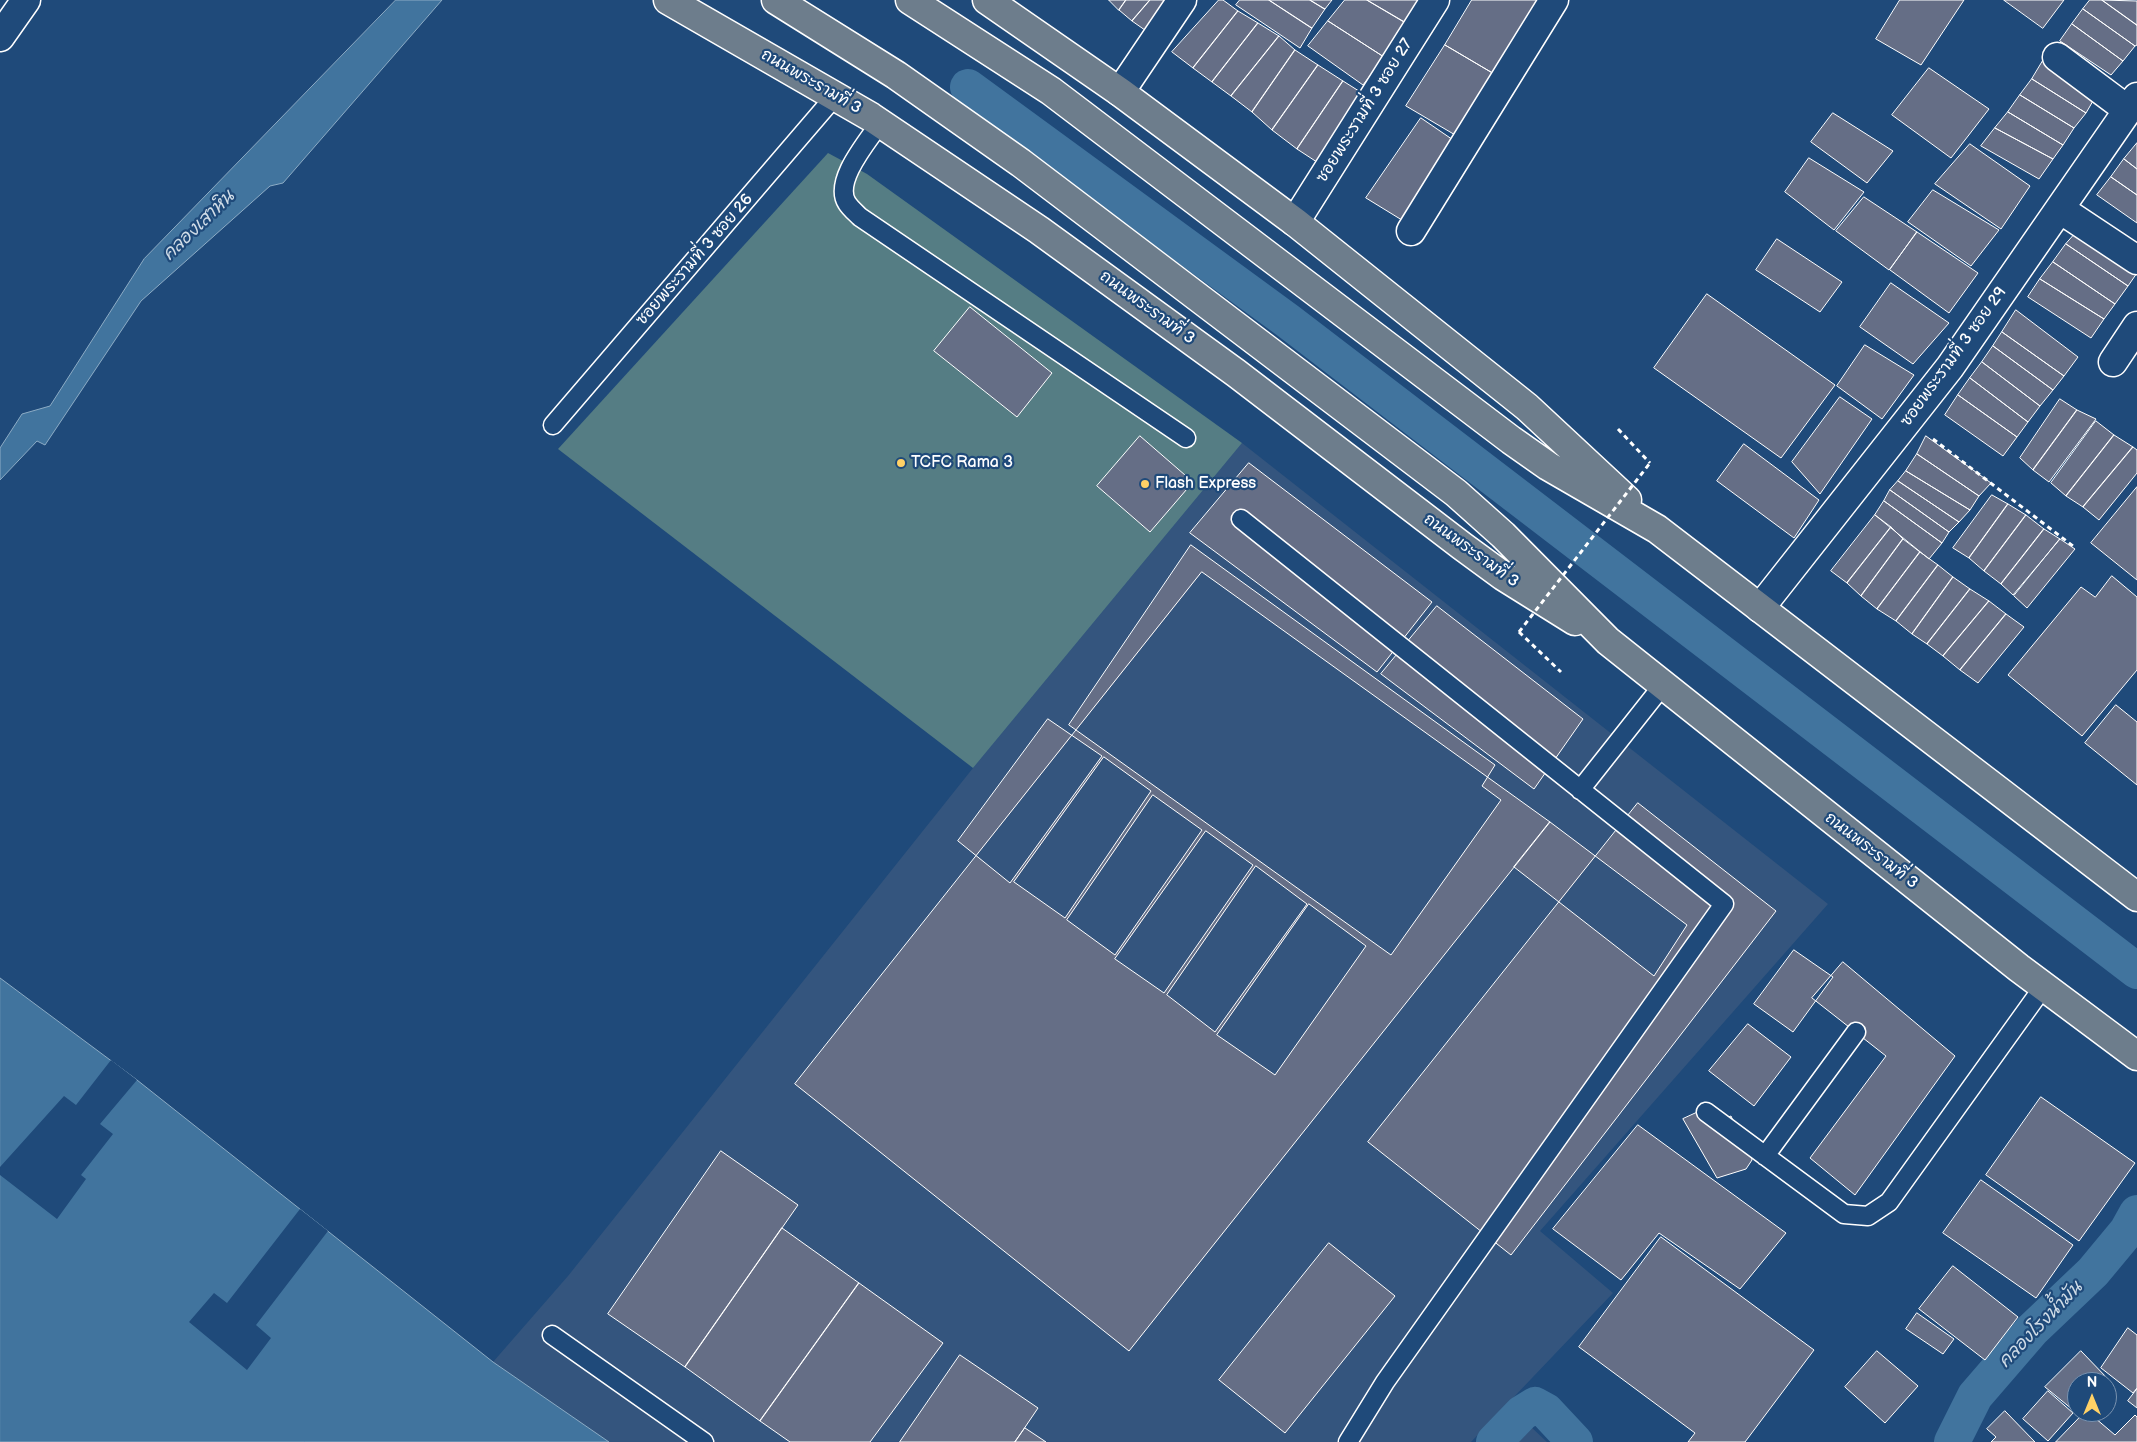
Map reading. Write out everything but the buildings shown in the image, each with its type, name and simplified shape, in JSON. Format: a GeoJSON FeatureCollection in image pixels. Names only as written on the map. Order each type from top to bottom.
{"type":"FeatureCollection","features":[{"type":"Feature","properties":{"kind":"main road","name":"ถนนพระรามที่ 3"},"geometry":{"type":"LineString","coordinates":[[668,0],[836,95],[1039,230],[1140,302],[1483,561],[1608,641]]}},
{"type":"Feature","properties":{"kind":"main road","name":"ถนนพระรามที่ 3"},"geometry":{"type":"LineString","coordinates":[[776,0],[896,76],[1021,163],[1456,493],[1503,535],[1608,641],[2044,986],[2137,1056]]}},
{"type":"Feature","properties":{"kind":"main road"},"geometry":{"type":"LineString","coordinates":[[910,0],[1051,91],[1511,440],[1548,466],[1656,530],[2137,897]]}},
{"type":"Feature","properties":{"kind":"main road"},"geometry":{"type":"LineString","coordinates":[[987,0],[1120,92],[1295,222],[1527,407],[1563,439],[1656,530]]}},
{"type":"Feature","properties":{"kind":"street"},"geometry":{"type":"LineString","coordinates":[[0,38],[26,0]]}},
{"type":"Feature","properties":{"kind":"street"},"geometry":{"type":"LineString","coordinates":[[1120,92],[1182,0]]}},
{"type":"Feature","properties":{"kind":"street","name":"ซอยพระรามที่ 3 ซอย 27"},"geometry":{"type":"LineString","coordinates":[[1295,222],[1435,0]]}},
{"type":"Feature","properties":{"kind":"street"},"geometry":{"type":"LineString","coordinates":[[1411,232],[1554,0]]}},
{"type":"Feature","properties":{"kind":"street"},"geometry":{"type":"LineString","coordinates":[[2057,57],[2132,104]]}},
{"type":"Feature","properties":{"kind":"street","name":"ซอยพระรามที่ 3 ซอย 29"},"geometry":{"type":"LineString","coordinates":[[1760,608],[1950,367],[2132,104]]}},
{"type":"Feature","properties":{"kind":"street"},"geometry":{"type":"LineString","coordinates":[[2060,209],[2137,260]]}},
{"type":"Feature","properties":{"kind":"street"},"geometry":{"type":"LineString","coordinates":[[2113,362],[2137,326]]}},
{"type":"Feature","properties":{"kind":"lane","name":"ซอยพระรามที่ 3 ซอย 26"},"geometry":{"type":"LineString","coordinates":[[553,425],[836,95]]}},
{"type":"Feature","properties":{"kind":"lane"},"geometry":{"type":"LineString","coordinates":[[880,123],[849,170],[844,182],[846,201],[860,218],[1186,438]]}},
{"type":"Feature","properties":{"kind":"lane"},"geometry":{"type":"LineString","coordinates":[[1241,519],[1724,904],[1385,1382],[1348,1442]]}},
{"type":"Feature","properties":{"kind":"lane"},"geometry":{"type":"LineString","coordinates":[[1580,790],[1663,685]]}},
{"type":"Feature","properties":{"kind":"lane"},"geometry":{"type":"LineString","coordinates":[[1706,1112],[1844,1214],[1868,1216],[1889,1202],[2044,986]]}},
{"type":"Feature","properties":{"kind":"lane"},"geometry":{"type":"LineString","coordinates":[[1765,1156],[1856,1032]]}},
{"type":"Feature","properties":{"kind":"lane"},"geometry":{"type":"LineString","coordinates":[[552,1334],[704,1442]]}},
{"type":"Feature","properties":{"kind":"path"},"geometry":{"type":"LineString","coordinates":[[1908,421],[2073,546]]}},
{"type":"Feature","properties":{"kind":"path"},"geometry":{"type":"LineString","coordinates":[[1562,672],[1519,632],[1650,463],[1618,429]]}},
{"type":"Feature","properties":{"kind":"shaded area"},"geometry":{"type":"Polygon","coordinates":[[[1242,443],[1828,904],[1540,1231],[1613,1293],[1471,1442],[609,1442],[493,1362],[568,1276],[973,768],[1242,443]]]}},
{"type":"Feature","properties":{"kind":"shaded area"},"geometry":{"type":"Polygon","coordinates":[[[1529,1425],[1547,1442],[1513,1442],[1529,1425]]]}},
{"type":"Feature","properties":{"kind":"green space","name":"TCFC Rama 3"},"geometry":{"type":"Polygon","coordinates":[[[828,153],[867,174],[1242,443],[973,768],[558,449],[828,153]]]}},
{"type":"Feature","properties":{"kind":"water","name":"คลองเสาหิน"},"geometry":{"type":"Polygon","coordinates":[[[396,0],[442,0],[283,183],[270,186],[141,301],[45,445],[37,441],[0,480],[0,448],[22,414],[50,406],[144,259],[396,0]]]}},
{"type":"Feature","properties":{"kind":"water"},"geometry":{"type":"Polygon","coordinates":[[[0,978],[137,1080],[493,1362],[609,1442],[0,1442],[0,978]]]}},
{"type":"Feature","properties":{"kind":"pier"},"geometry":{"type":"Polygon","coordinates":[[[111,1060],[137,1080],[100,1124],[113,1134],[81,1175],[86,1179],[57,1219],[0,1175],[0,1167],[64,1096],[76,1105],[111,1060]]]}},
{"type":"Feature","properties":{"kind":"pier"},"geometry":{"type":"Polygon","coordinates":[[[300,1209],[328,1231],[256,1325],[271,1338],[247,1370],[189,1322],[214,1293],[227,1303],[300,1209]]]}},
{"type":"Feature","properties":{"kind":"waterway"},"geometry":{"type":"LineString","coordinates":[[968,87],[1288,321],[2137,971]]}},
{"type":"Feature","properties":{"kind":"waterway","name":"คลองโรงน้ำมัน"},"geometry":{"type":"LineString","coordinates":[[1952,1442],[1975,1396],[2032,1330],[2093,1272],[2127,1231],[2137,1213]]}},
{"type":"Feature","properties":{"kind":"waterway","name":"คลองโรงน้ำมัน"},"geometry":{"type":"LineString","coordinates":[[1494,1442],[1522,1413],[1535,1405],[1546,1411],[1575,1442]]}},
{"type":"Feature","properties":{"kind":"place","name":"TCFC Rama 3"},"geometry":{"type":"Point","coordinates":[901,463]}},
{"type":"Feature","properties":{"kind":"place","name":"Flash Express"},"geometry":{"type":"Point","coordinates":[1145,484]}}]}
